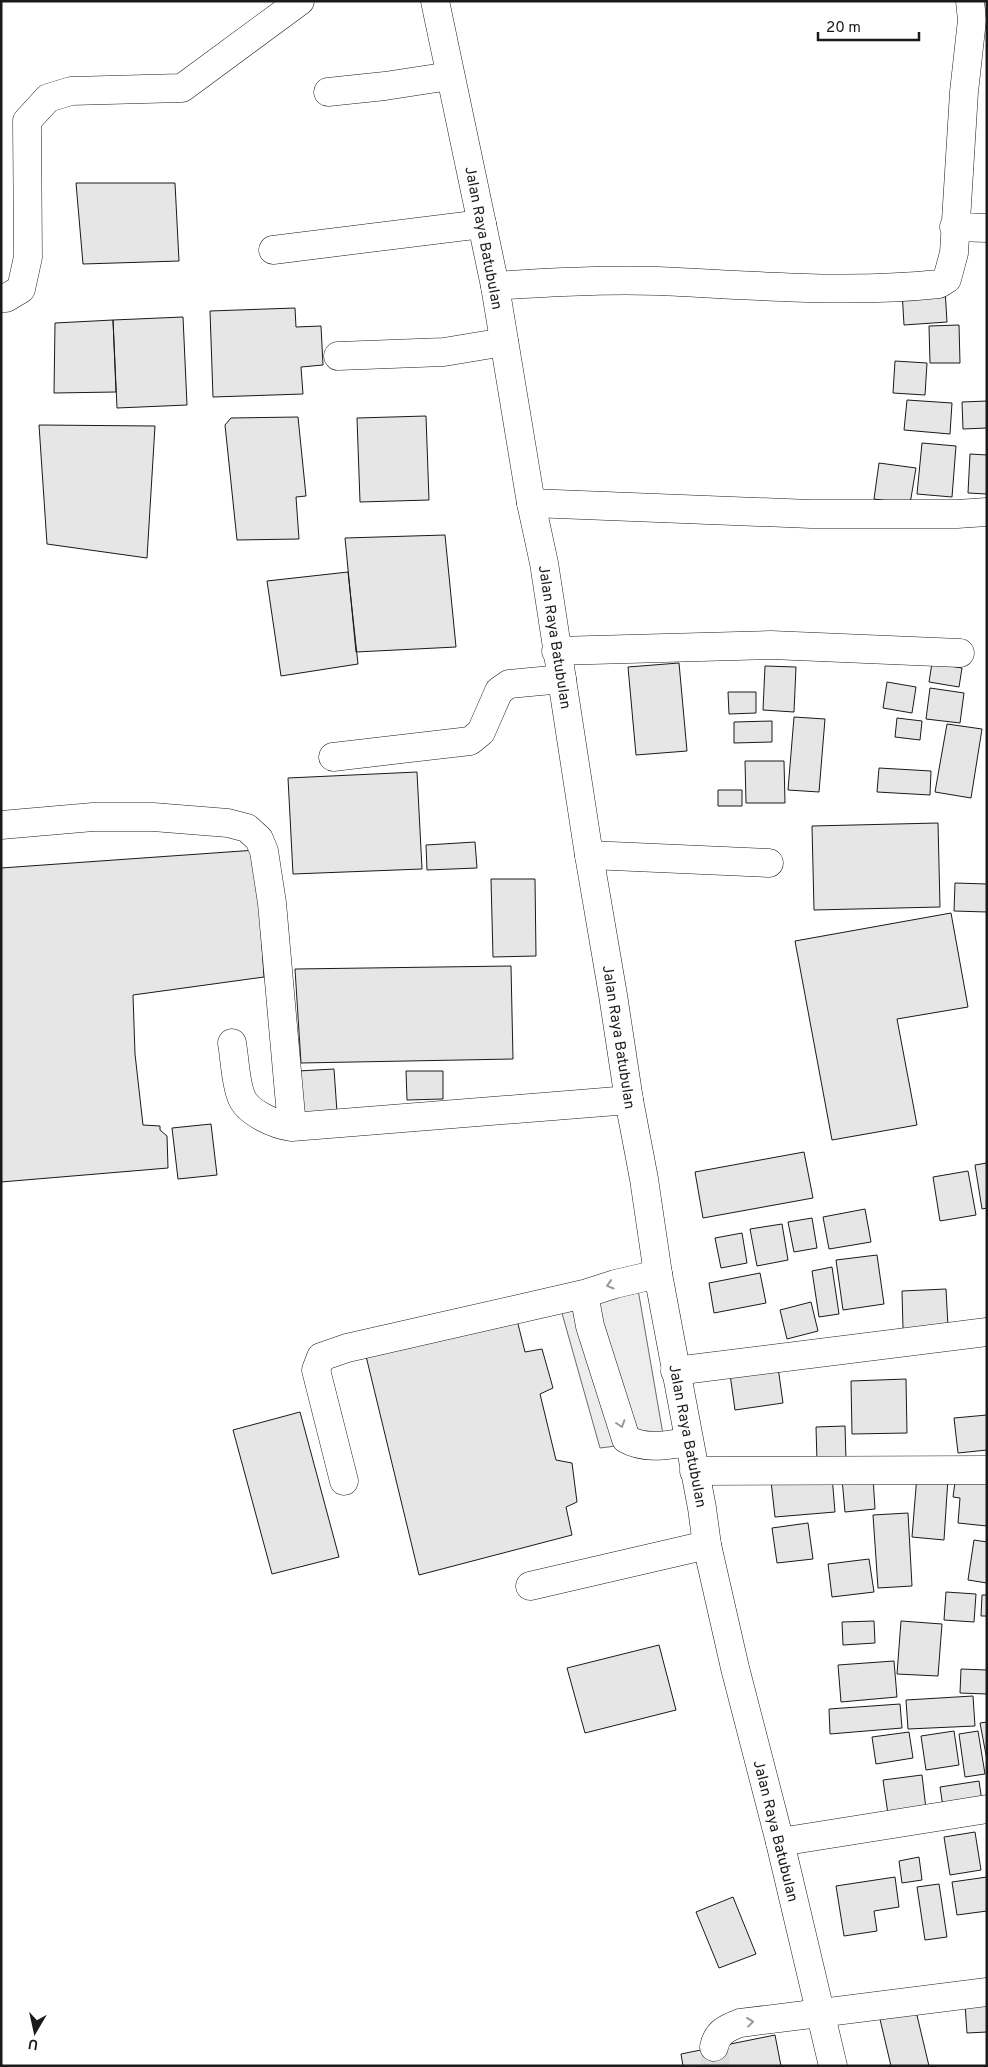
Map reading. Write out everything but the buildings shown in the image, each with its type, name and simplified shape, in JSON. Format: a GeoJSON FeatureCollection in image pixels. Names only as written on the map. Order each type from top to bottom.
{"type":"FeatureCollection","features":[{"type":"Feature","properties":{"kind":"main road"},"geometry":{"type":"LineString","coordinates":[[1,298],[6,298],[21,289],[28,257],[27,121],[48,98],[71,91],[182,88],[300,1]]}},
{"type":"Feature","properties":{"kind":"main road","name":"Jalan Raya Batubulan"},"geometry":{"type":"LineString","coordinates":[[435,1],[495,286],[531,503],[544,563],[556,651],[629,1100],[707,1545],[735,1668],[780,1842],[833,2066]]}},
{"type":"Feature","properties":{"kind":"main road"},"geometry":{"type":"LineString","coordinates":[[495,286],[565,281],[658,281],[771,288],[851,289],[939,284],[947,279],[954,252],[954,226],[972,20],[970,1]]}},
{"type":"Feature","properties":{"kind":"main road"},"geometry":{"type":"LineString","coordinates":[[328,92],[450,76]]}},
{"type":"Feature","properties":{"kind":"main road"},"geometry":{"type":"LineString","coordinates":[[274,250],[482,224]]}},
{"type":"Feature","properties":{"kind":"main road"},"geometry":{"type":"LineString","coordinates":[[954,226],[987,228]]}},
{"type":"Feature","properties":{"kind":"main road"},"geometry":{"type":"LineString","coordinates":[[338,356],[444,352],[504,342]]}},
{"type":"Feature","properties":{"kind":"main road"},"geometry":{"type":"LineString","coordinates":[[531,503],[811,514],[957,514],[987,512]]}},
{"type":"Feature","properties":{"kind":"main road"},"geometry":{"type":"LineString","coordinates":[[556,651],[771,645],[960,653]]}},
{"type":"Feature","properties":{"kind":"main road"},"geometry":{"type":"LineString","coordinates":[[333,757],[470,741],[481,732],[499,691],[509,684],[562,679]]}},
{"type":"Feature","properties":{"kind":"main road"},"geometry":{"type":"LineString","coordinates":[[1,825],[93,816],[153,817],[228,823],[247,828],[259,839],[264,851],[272,903],[292,1127]]}},
{"type":"Feature","properties":{"kind":"main road"},"geometry":{"type":"LineString","coordinates":[[589,855],[769,864]]}},
{"type":"Feature","properties":{"kind":"main road"},"geometry":{"type":"LineString","coordinates":[[232,1043],[242,1098],[260,1116],[281,1126],[292,1127],[629,1100]]}},
{"type":"Feature","properties":{"kind":"main road"},"geometry":{"type":"LineString","coordinates":[[344,1481],[316,1370],[321,1357],[347,1348],[584,1294],[615,1284],[658,1274]]}},
{"type":"Feature","properties":{"kind":"main road"},"geometry":{"type":"LineString","coordinates":[[584,1294],[590,1326],[626,1439],[636,1444],[649,1446],[688,1442]]}},
{"type":"Feature","properties":{"kind":"main road"},"geometry":{"type":"LineString","coordinates":[[675,1371],[987,1332]]}},
{"type":"Feature","properties":{"kind":"main road"},"geometry":{"type":"LineString","coordinates":[[694,1471],[987,1470]]}},
{"type":"Feature","properties":{"kind":"main road"},"geometry":{"type":"LineString","coordinates":[[530,1586],[707,1545]]}},
{"type":"Feature","properties":{"kind":"main road"},"geometry":{"type":"LineString","coordinates":[[780,1842],[987,1809]]}},
{"type":"Feature","properties":{"kind":"main road"},"geometry":{"type":"LineString","coordinates":[[714,2047],[715,2039],[725,2028],[740,2023],[987,1992]]}},
{"type":"Feature","properties":{"kind":"shaded area"},"geometry":{"type":"Polygon","coordinates":[[[635,1272],[664,1440],[600,1448],[556,1292],[635,1272]]]}},
{"type":"Feature","properties":{"kind":"tunnel"},"geometry":{"type":"LineString","coordinates":[[714,2047],[716,2066]]}}]}
